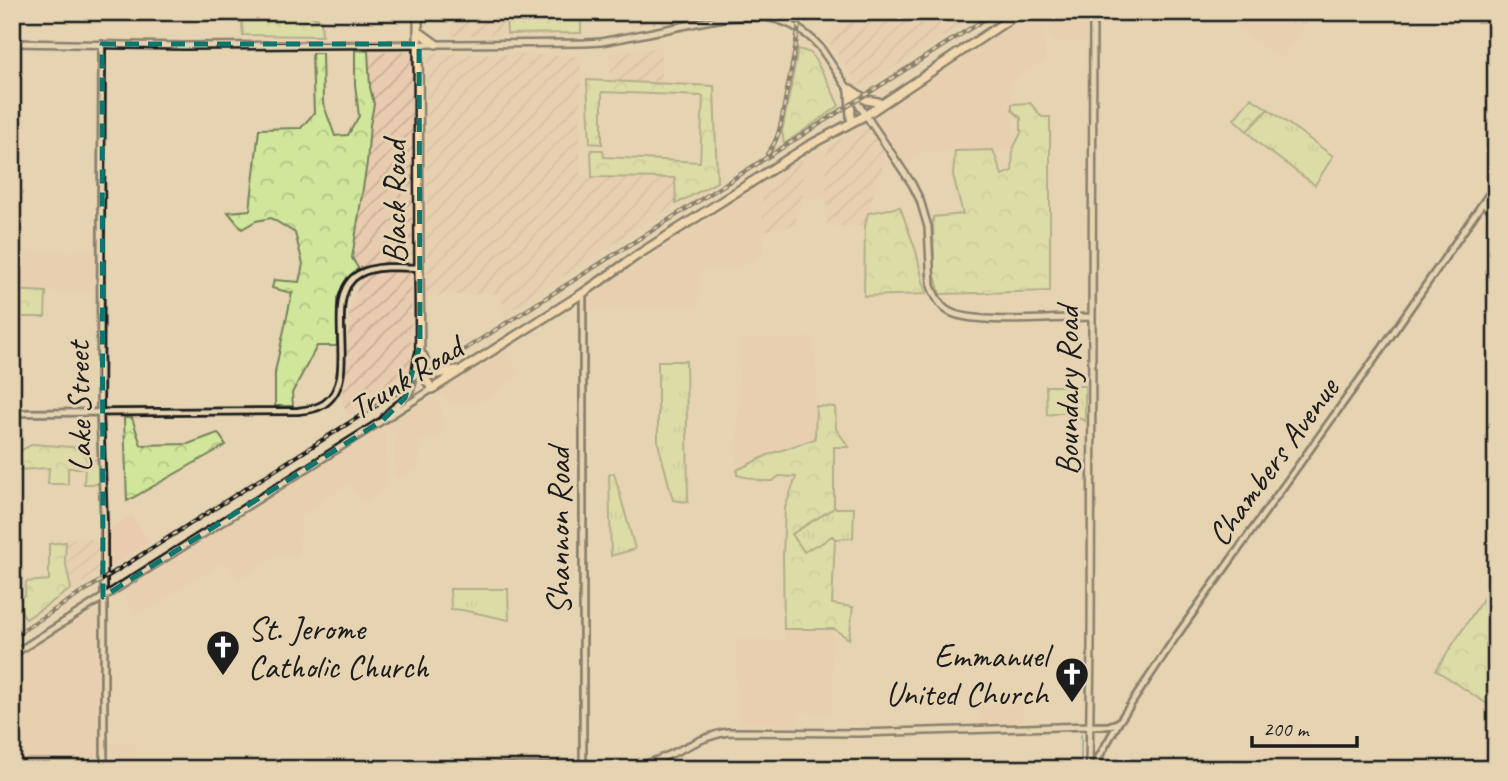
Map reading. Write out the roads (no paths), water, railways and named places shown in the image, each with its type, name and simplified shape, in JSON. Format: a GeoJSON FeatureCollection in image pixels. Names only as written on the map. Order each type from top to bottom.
{"type":"FeatureCollection","features":[{"type":"Feature","properties":{"kind":"highway","name":"Black Road"},"geometry":{"type":"LineString","coordinates":[[418,12],[420,345],[422,369],[432,389]]}},
{"type":"Feature","properties":{"kind":"highway","name":"Trunk Road"},"geometry":{"type":"LineString","coordinates":[[432,389],[685,224],[1020,12]]}},
{"type":"Feature","properties":{"kind":"highway"},"geometry":{"type":"LineString","coordinates":[[418,31],[436,44]]}},
{"type":"Feature","properties":{"kind":"highway","name":"Trunk Road"},"geometry":{"type":"LineString","coordinates":[[823,137],[939,65]]}},
{"type":"Feature","properties":{"kind":"highway"},"geometry":{"type":"LineString","coordinates":[[849,89],[866,100],[878,102]]}},
{"type":"Feature","properties":{"kind":"highway"},"geometry":{"type":"LineString","coordinates":[[849,89],[851,118]]}},
{"type":"Feature","properties":{"kind":"highway"},"geometry":{"type":"LineString","coordinates":[[420,345],[427,367],[437,374],[452,372],[481,358]]}},
{"type":"Feature","properties":{"kind":"main road","name":"Boundary Road"},"geometry":{"type":"LineString","coordinates":[[1090,769],[1093,12]]}},
{"type":"Feature","properties":{"kind":"main road"},"geometry":{"type":"LineString","coordinates":[[12,43],[183,46],[601,42],[735,16],[769,18],[799,29],[820,47],[903,169],[920,200],[928,227],[931,286],[934,295],[945,309],[958,316],[968,317],[1091,317]]}},
{"type":"Feature","properties":{"kind":"main road"},"geometry":{"type":"LineString","coordinates":[[383,420],[387,412],[410,392],[420,345]]}},
{"type":"Feature","properties":{"kind":"main road","name":"Trunk Road"},"geometry":{"type":"LineString","coordinates":[[12,655],[432,389]]}},
{"type":"Feature","properties":{"kind":"main road"},"geometry":{"type":"LineString","coordinates":[[12,768],[583,767],[644,764],[668,756],[716,733],[859,733],[1089,726]]}},
{"type":"Feature","properties":{"kind":"street","name":"Lake Street"},"geometry":{"type":"LineString","coordinates":[[102,44],[100,413],[104,513],[104,768]]}},
{"type":"Feature","properties":{"kind":"street","name":"Chambers Avenue"},"geometry":{"type":"LineString","coordinates":[[1090,769],[1175,638],[1496,184]]}},
{"type":"Feature","properties":{"kind":"street"},"geometry":{"type":"LineString","coordinates":[[1483,204],[1496,213]]}},
{"type":"Feature","properties":{"kind":"street"},"geometry":{"type":"LineString","coordinates":[[12,413],[313,410],[323,405],[340,381],[342,302],[343,291],[348,283],[359,274],[372,270],[419,268]]}},
{"type":"Feature","properties":{"kind":"street","name":"Shannon Road"},"geometry":{"type":"LineString","coordinates":[[583,293],[583,767]]}},
{"type":"Feature","properties":{"kind":"street"},"geometry":{"type":"LineString","coordinates":[[1089,726],[1108,726],[1119,722]]}},
{"type":"Feature","properties":{"kind":"waterway"},"geometry":{"type":"LineString","coordinates":[[1081,735],[1081,769]]}},
{"type":"Feature","properties":{"kind":"railway"},"geometry":{"type":"LineString","coordinates":[[767,154],[780,127],[801,12]]}},
{"type":"Feature","properties":{"kind":"railway"},"geometry":{"type":"LineString","coordinates":[[12,637],[996,12]]}},
{"type":"Feature","properties":{"kind":"place","name":"St. Jerome Catholic Church"},"geometry":{"type":"Point","coordinates":[223,677]}},
{"type":"Feature","properties":{"kind":"place","name":"Emmanuel United Church"},"geometry":{"type":"Point","coordinates":[1072,704]}}]}
